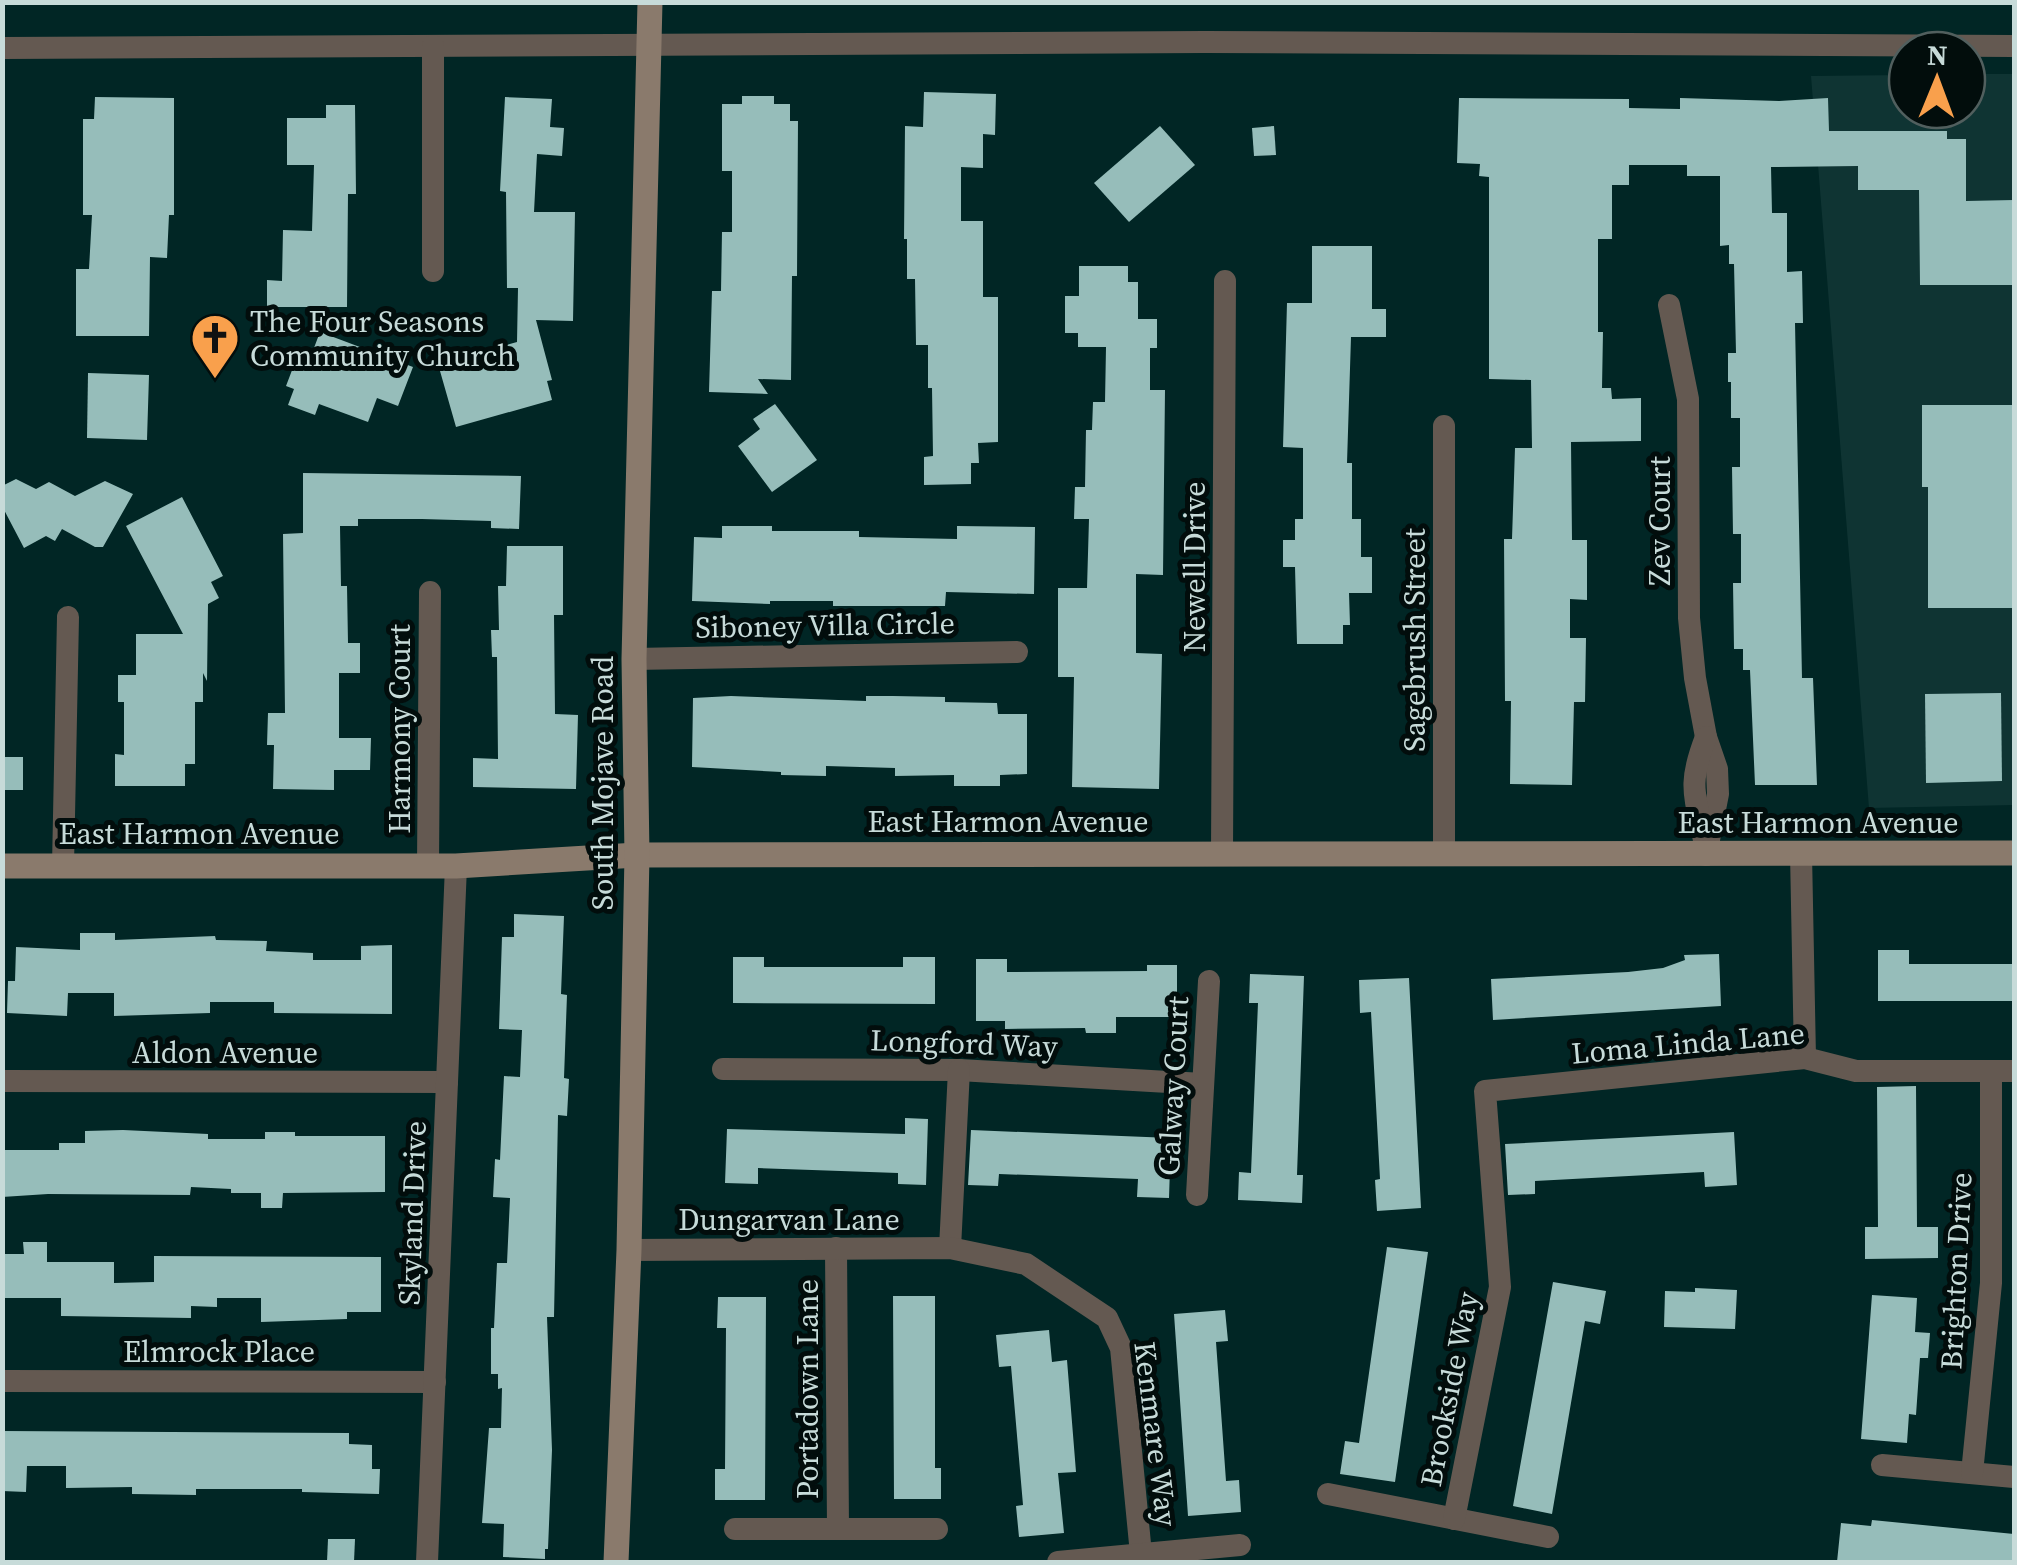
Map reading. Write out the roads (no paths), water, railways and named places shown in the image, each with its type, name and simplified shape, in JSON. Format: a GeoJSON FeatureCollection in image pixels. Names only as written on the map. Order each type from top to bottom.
{"type":"FeatureCollection","features":[{"type":"Feature","properties":{"kind":"main road","name":"South Mojave Road"},"geometry":{"type":"LineString","coordinates":[[616,1562],[629,1250],[637,855],[634,658],[650,2]]}},
{"type":"Feature","properties":{"kind":"main road","name":"East Harmon Avenue"},"geometry":{"type":"LineString","coordinates":[[2,866],[456,866],[637,855],[2014,854]]}},
{"type":"Feature","properties":{"kind":"street"},"geometry":{"type":"LineString","coordinates":[[2,48],[1205,42],[2014,46]]}},
{"type":"Feature","properties":{"kind":"street"},"geometry":{"type":"LineString","coordinates":[[433,46],[433,271]]}},
{"type":"Feature","properties":{"kind":"street","name":"Newell Drive"},"geometry":{"type":"LineString","coordinates":[[1222,853],[1225,281]]}},
{"type":"Feature","properties":{"kind":"street","name":"Zev Court"},"geometry":{"type":"LineString","coordinates":[[1669,305],[1688,399],[1689,618],[1706,737],[1694,780],[1706,855]]}},
{"type":"Feature","properties":{"kind":"street","name":"Sagebrush Street"},"geometry":{"type":"LineString","coordinates":[[1444,426],[1444,854]]}},
{"type":"Feature","properties":{"kind":"street","name":"Harmony Court"},"geometry":{"type":"LineString","coordinates":[[428,866],[430,592]]}},
{"type":"Feature","properties":{"kind":"street"},"geometry":{"type":"LineString","coordinates":[[62,866],[68,618]]}},
{"type":"Feature","properties":{"kind":"street","name":"Siboney Villa Circle"},"geometry":{"type":"LineString","coordinates":[[634,658],[1017,652]]}},
{"type":"Feature","properties":{"kind":"street"},"geometry":{"type":"LineString","coordinates":[[1801,853],[1806,1058]]}},
{"type":"Feature","properties":{"kind":"street","name":"Skyland Drive"},"geometry":{"type":"LineString","coordinates":[[428,1562],[456,866]]}},
{"type":"Feature","properties":{"kind":"street","name":"Galway Court"},"geometry":{"type":"LineString","coordinates":[[1197,1196],[1209,980]]}},
{"type":"Feature","properties":{"kind":"street","name":"Loma Linda Lane"},"geometry":{"type":"LineString","coordinates":[[1485,1091],[1806,1058],[1856,1071],[2003,1071]]}},
{"type":"Feature","properties":{"kind":"street","name":"Longford Way"},"geometry":{"type":"LineString","coordinates":[[723,1069],[960,1070],[1203,1084]]}},
{"type":"Feature","properties":{"kind":"street"},"geometry":{"type":"LineString","coordinates":[[950,1248],[960,1070]]}},
{"type":"Feature","properties":{"kind":"street","name":"Brighton Drive"},"geometry":{"type":"LineString","coordinates":[[1972,1473],[1991,1283],[2003,1071]]}},
{"type":"Feature","properties":{"kind":"street","name":"Aldon Avenue"},"geometry":{"type":"LineString","coordinates":[[2,1081],[447,1082]]}},
{"type":"Feature","properties":{"kind":"street","name":"Brookside Way"},"geometry":{"type":"LineString","coordinates":[[1454,1519],[1500,1287],[1485,1091]]}},
{"type":"Feature","properties":{"kind":"street","name":"Portadown Lane"},"geometry":{"type":"LineString","coordinates":[[836,1248],[838,1529]]}},
{"type":"Feature","properties":{"kind":"street","name":"Dungarvan Lane"},"geometry":{"type":"LineString","coordinates":[[629,1250],[950,1248]]}},
{"type":"Feature","properties":{"kind":"street","name":"Kenmare Way"},"geometry":{"type":"LineString","coordinates":[[950,1248],[1026,1264],[1107,1318],[1120,1348],[1141,1554]]}},
{"type":"Feature","properties":{"kind":"street","name":"Elmrock Place"},"geometry":{"type":"LineString","coordinates":[[2,1381],[435,1382]]}},
{"type":"Feature","properties":{"kind":"street"},"geometry":{"type":"LineString","coordinates":[[1882,1465],[2014,1478]]}},
{"type":"Feature","properties":{"kind":"street"},"geometry":{"type":"LineString","coordinates":[[1328,1494],[1548,1537]]}},
{"type":"Feature","properties":{"kind":"street"},"geometry":{"type":"LineString","coordinates":[[735,1529],[937,1528]]}},
{"type":"Feature","properties":{"kind":"street"},"geometry":{"type":"LineString","coordinates":[[1058,1562],[1240,1545]]}},
{"type":"Feature","properties":{"kind":"place","name":"The Four Seasons Community Church"},"geometry":{"type":"Point","coordinates":[215,380]}}]}
